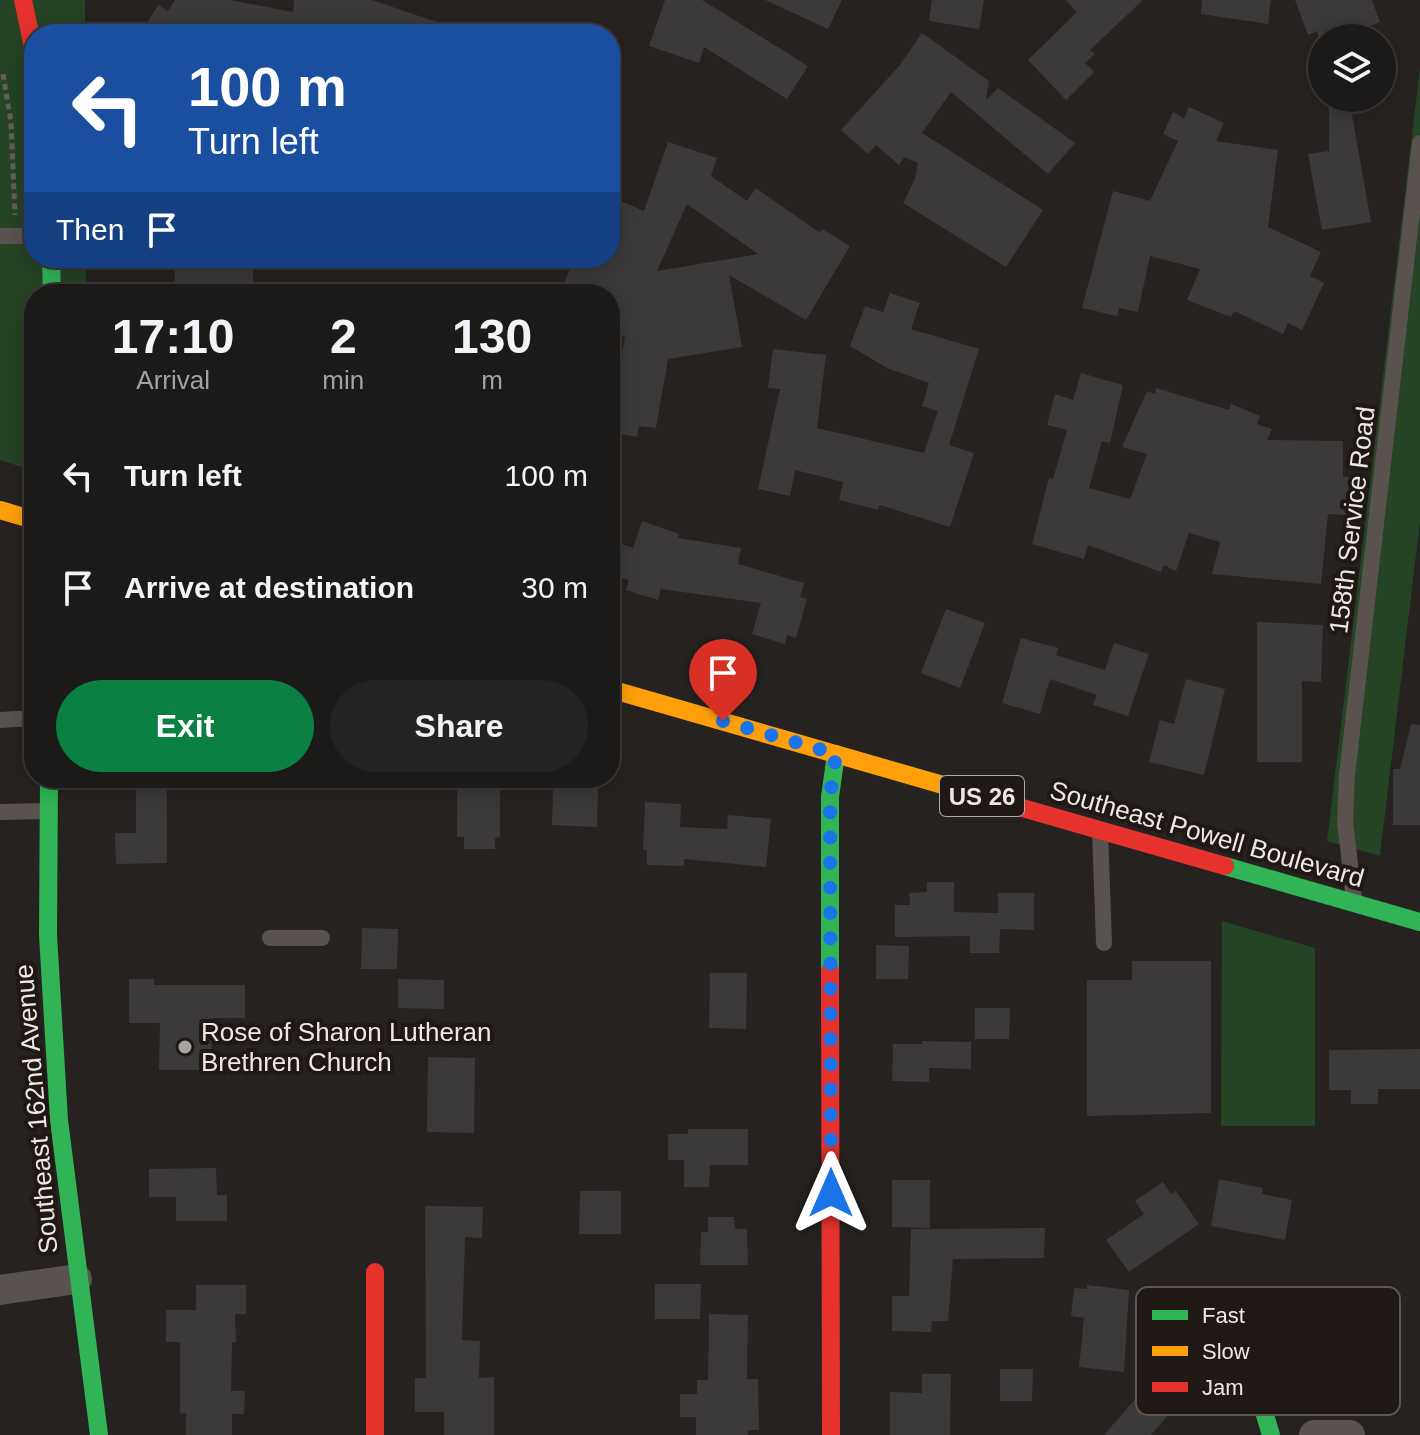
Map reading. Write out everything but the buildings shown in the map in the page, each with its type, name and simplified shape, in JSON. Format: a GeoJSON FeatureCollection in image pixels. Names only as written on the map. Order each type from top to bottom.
{"type":"FeatureCollection","features":[{"type":"Feature","properties":{"kind":"main road"},"geometry":{"type":"LineString","coordinates":[[23,0],[28,24]]}},
{"type":"Feature","properties":{"kind":"main road"},"geometry":{"type":"LineString","coordinates":[[0,510],[24,517]]}},
{"type":"Feature","properties":{"kind":"main road","name":"Southeast Powell Boulevard"},"geometry":{"type":"LineString","coordinates":[[620,692],[1420,922]]}},
{"type":"Feature","properties":{"kind":"main road"},"geometry":{"type":"LineString","coordinates":[[831,1435],[830,797],[836,754]]}},
{"type":"Feature","properties":{"kind":"main road","name":"Southeast 162nd Avenue"},"geometry":{"type":"LineString","coordinates":[[49,788],[51,1011],[59,1120],[99,1435]]}},
{"type":"Feature","properties":{"kind":"main road"},"geometry":{"type":"LineString","coordinates":[[375,1272],[375,1435]]}},
{"type":"Feature","properties":{"kind":"main road"},"geometry":{"type":"LineString","coordinates":[[1265,1415],[1271,1435]]}},
{"type":"Feature","properties":{"kind":"street"},"geometry":{"type":"LineString","coordinates":[[0,1290],[77,1279]]}},
{"type":"Feature","properties":{"kind":"street"},"geometry":{"type":"LineString","coordinates":[[1314,1435],[1350,1435]]}},
{"type":"Feature","properties":{"kind":"lane","name":"158th Service Road"},"geometry":{"type":"LineString","coordinates":[[1354,903],[1345,820],[1347,775],[1420,143]]}},
{"type":"Feature","properties":{"kind":"lane"},"geometry":{"type":"LineString","coordinates":[[0,720],[24,719]]}},
{"type":"Feature","properties":{"kind":"lane"},"geometry":{"type":"LineString","coordinates":[[0,812],[48,811]]}},
{"type":"Feature","properties":{"kind":"lane"},"geometry":{"type":"LineString","coordinates":[[1099,830],[1104,943]]}},
{"type":"Feature","properties":{"kind":"lane"},"geometry":{"type":"LineString","coordinates":[[270,938],[322,938]]}},
{"type":"Feature","properties":{"kind":"path"},"geometry":{"type":"LineString","coordinates":[[2,67],[11,122],[8,236]]}},
{"type":"Feature","properties":{"kind":"green space"},"geometry":{"type":"Polygon","coordinates":[[[0,0],[85,0],[85,24],[24,24],[24,268],[86,268],[86,284],[24,284],[24,468],[0,460],[0,0]]]}},
{"type":"Feature","properties":{"kind":"green space"},"geometry":{"type":"Polygon","coordinates":[[[1420,69],[1420,521],[1380,856],[1327,841],[1420,69]]]}},
{"type":"Feature","properties":{"kind":"green space"},"geometry":{"type":"Polygon","coordinates":[[[1222,921],[1315,948],[1315,1126],[1221,1126],[1222,921]]]}},
{"type":"Feature","properties":{"kind":"traffic: fast"},"geometry":{"type":"LineString","coordinates":[[51,268],[52,284]]}},
{"type":"Feature","properties":{"kind":"traffic: fast"},"geometry":{"type":"LineString","coordinates":[[830,971],[830,797],[836,754]]}},
{"type":"Feature","properties":{"kind":"traffic: fast"},"geometry":{"type":"LineString","coordinates":[[49,788],[48,935],[59,1120],[99,1435]]}},
{"type":"Feature","properties":{"kind":"traffic: fast"},"geometry":{"type":"LineString","coordinates":[[1225,866],[1420,922]]}},
{"type":"Feature","properties":{"kind":"traffic: fast"},"geometry":{"type":"LineString","coordinates":[[1265,1415],[1271,1435]]}},
{"type":"Feature","properties":{"kind":"traffic: slow"},"geometry":{"type":"LineString","coordinates":[[0,510],[24,517]]}},
{"type":"Feature","properties":{"kind":"traffic: slow"},"geometry":{"type":"LineString","coordinates":[[620,692],[988,798]]}},
{"type":"Feature","properties":{"kind":"traffic: jam"},"geometry":{"type":"LineString","coordinates":[[23,0],[28,24]]}},
{"type":"Feature","properties":{"kind":"traffic: jam"},"geometry":{"type":"LineString","coordinates":[[988,798],[1225,866]]}},
{"type":"Feature","properties":{"kind":"traffic: jam"},"geometry":{"type":"LineString","coordinates":[[830,971],[831,1435]]}},
{"type":"Feature","properties":{"kind":"traffic: jam"},"geometry":{"type":"LineString","coordinates":[[375,1272],[375,1435]]}},
{"type":"Feature","properties":{"kind":"place","name":"Rose of Sharon Lutheran Brethren Church"},"geometry":{"type":"Point","coordinates":[185,1047]}},
{"type":"Feature","properties":{"kind":"route"},"geometry":{"type":"LineString","coordinates":[[723,721],[836,754],[830,797],[831,1193]]}}]}
